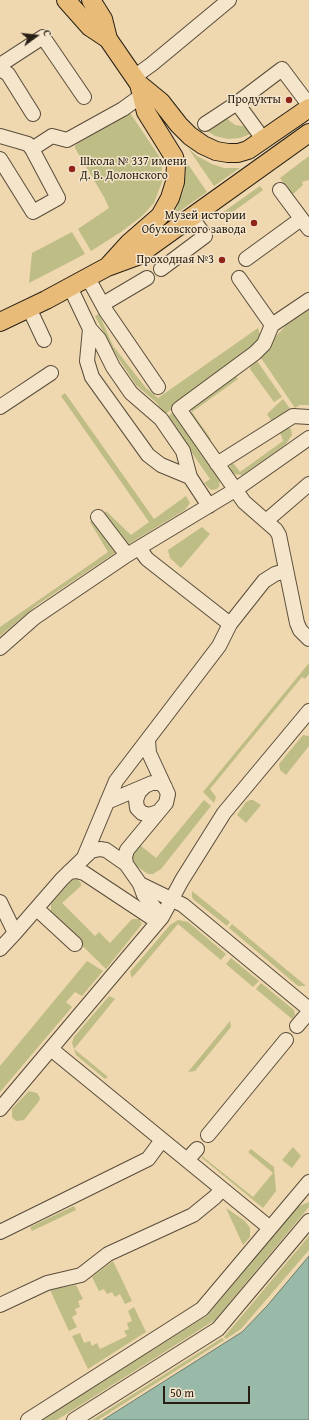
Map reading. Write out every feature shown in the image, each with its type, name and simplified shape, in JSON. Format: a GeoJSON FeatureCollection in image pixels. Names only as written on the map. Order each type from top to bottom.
{"type":"FeatureCollection","features":[{"type":"Feature","properties":{"kind":"main road"},"geometry":{"type":"LineString","coordinates":[[66,0],[90,28],[108,39]]}},
{"type":"Feature","properties":{"kind":"main road"},"geometry":{"type":"LineString","coordinates":[[92,0],[103,19],[108,39],[138,86],[146,112],[174,157],[176,165],[175,182],[170,198],[160,216],[129,242],[107,267]]}},
{"type":"Feature","properties":{"kind":"main road"},"geometry":{"type":"LineString","coordinates":[[138,86],[161,102],[178,125],[190,136],[202,145],[216,151],[238,153],[248,150],[309,106]]}},
{"type":"Feature","properties":{"kind":"main road"},"geometry":{"type":"LineString","coordinates":[[0,322],[107,267],[137,256],[309,133]]}},
{"type":"Feature","properties":{"kind":"lane"},"geometry":{"type":"LineString","coordinates":[[32,149],[52,136],[66,140],[123,109],[152,64],[229,0]]}},
{"type":"Feature","properties":{"kind":"lane"},"geometry":{"type":"LineString","coordinates":[[0,65],[43,37],[84,96]]}},
{"type":"Feature","properties":{"kind":"lane"},"geometry":{"type":"LineString","coordinates":[[0,69],[8,74],[33,114]]}},
{"type":"Feature","properties":{"kind":"lane"},"geometry":{"type":"LineString","coordinates":[[205,124],[237,103],[282,69],[309,106]]}},
{"type":"Feature","properties":{"kind":"lane"},"geometry":{"type":"LineString","coordinates":[[237,103],[258,132]]}},
{"type":"Feature","properties":{"kind":"lane"},"geometry":{"type":"LineString","coordinates":[[0,136],[28,144],[58,198],[33,212],[0,159]]}},
{"type":"Feature","properties":{"kind":"lane"},"geometry":{"type":"LineString","coordinates":[[246,259],[305,224],[280,190]]}},
{"type":"Feature","properties":{"kind":"lane"},"geometry":{"type":"LineString","coordinates":[[162,269],[205,236],[192,218]]}},
{"type":"Feature","properties":{"kind":"lane"},"geometry":{"type":"LineString","coordinates":[[88,278],[103,304],[158,387]]}},
{"type":"Feature","properties":{"kind":"lane"},"geometry":{"type":"LineString","coordinates":[[103,304],[147,278]]}},
{"type":"Feature","properties":{"kind":"lane"},"geometry":{"type":"LineString","coordinates":[[239,278],[272,325]]}},
{"type":"Feature","properties":{"kind":"lane"},"geometry":{"type":"LineString","coordinates":[[70,287],[90,328],[99,339],[113,367],[131,393],[161,419],[183,452],[190,477],[209,506]]}},
{"type":"Feature","properties":{"kind":"lane"},"geometry":{"type":"LineString","coordinates":[[309,300],[272,325],[264,344],[255,354],[179,409],[244,502],[266,521],[279,535],[297,623],[300,630],[309,639]]}},
{"type":"Feature","properties":{"kind":"lane"},"geometry":{"type":"LineString","coordinates":[[29,308],[44,340]]}},
{"type":"Feature","properties":{"kind":"lane"},"geometry":{"type":"LineString","coordinates":[[90,328],[87,361],[96,383],[148,454],[161,465],[190,477]]}},
{"type":"Feature","properties":{"kind":"lane"},"geometry":{"type":"LineString","coordinates":[[0,408],[51,373]]}},
{"type":"Feature","properties":{"kind":"lane"},"geometry":{"type":"LineString","coordinates":[[217,464],[293,416],[309,417]]}},
{"type":"Feature","properties":{"kind":"lane"},"geometry":{"type":"LineString","coordinates":[[0,648],[34,618],[133,551],[235,490],[309,438]]}},
{"type":"Feature","properties":{"kind":"lane"},"geometry":{"type":"LineString","coordinates":[[266,521],[309,484]]}},
{"type":"Feature","properties":{"kind":"lane"},"geometry":{"type":"LineString","coordinates":[[98,517],[133,551],[147,559],[230,624]]}},
{"type":"Feature","properties":{"kind":"lane"},"geometry":{"type":"LineString","coordinates":[[85,855],[116,781],[189,683],[219,646],[230,624],[264,581],[275,574],[286,571]]}},
{"type":"Feature","properties":{"kind":"lane"},"geometry":{"type":"LineString","coordinates":[[0,1109],[160,920],[224,813],[309,711]]}},
{"type":"Feature","properties":{"kind":"lane"},"geometry":{"type":"LineString","coordinates":[[127,857],[158,812],[166,803],[168,794],[149,753],[148,740]]}},
{"type":"Feature","properties":{"kind":"lane"},"geometry":{"type":"LineString","coordinates":[[107,802],[152,783],[160,783],[165,787]]}},
{"type":"Feature","properties":{"kind":"lane"},"geometry":{"type":"LineString","coordinates":[[145,786],[139,792],[136,800],[137,808],[142,813],[149,815],[158,812]]}},
{"type":"Feature","properties":{"kind":"lane"},"geometry":{"type":"LineString","coordinates":[[97,828],[97,836],[109,852]]}},
{"type":"Feature","properties":{"kind":"lane"},"geometry":{"type":"LineString","coordinates":[[0,949],[37,909],[68,872],[85,855],[95,849],[127,857],[144,895],[160,920]]}},
{"type":"Feature","properties":{"kind":"lane"},"geometry":{"type":"LineString","coordinates":[[68,872],[77,871],[84,873],[160,920]]}},
{"type":"Feature","properties":{"kind":"lane"},"geometry":{"type":"LineString","coordinates":[[140,884],[183,905],[307,1004],[297,1026]]}},
{"type":"Feature","properties":{"kind":"lane"},"geometry":{"type":"LineString","coordinates":[[0,902],[15,933]]}},
{"type":"Feature","properties":{"kind":"lane"},"geometry":{"type":"LineString","coordinates":[[37,909],[75,944]]}},
{"type":"Feature","properties":{"kind":"lane"},"geometry":{"type":"LineString","coordinates":[[208,1135],[286,1040]]}},
{"type":"Feature","properties":{"kind":"lane"},"geometry":{"type":"LineString","coordinates":[[51,1049],[270,1228]]}},
{"type":"Feature","properties":{"kind":"lane"},"geometry":{"type":"LineString","coordinates":[[0,1232],[148,1159],[162,1140]]}},
{"type":"Feature","properties":{"kind":"lane"},"geometry":{"type":"LineString","coordinates":[[187,1160],[197,1149]]}},
{"type":"Feature","properties":{"kind":"lane"},"geometry":{"type":"LineString","coordinates":[[28,1420],[202,1310],[309,1182]]}},
{"type":"Feature","properties":{"kind":"lane"},"geometry":{"type":"LineString","coordinates":[[0,1305],[47,1283],[81,1275],[91,1269],[108,1254],[193,1215],[215,1197],[222,1189]]}},
{"type":"Feature","properties":{"kind":"lane"},"geometry":{"type":"LineString","coordinates":[[74,1420],[218,1329],[309,1222]]}},
{"type":"Feature","properties":{"kind":"shaded area"},"geometry":{"type":"Polygon","coordinates":[[[128,110],[159,156],[162,166],[162,182],[154,203],[142,216],[121,232],[91,251],[78,229],[109,208],[75,146],[83,136],[128,110]]]}},
{"type":"Feature","properties":{"kind":"shaded area"},"geometry":{"type":"Polygon","coordinates":[[[225,117],[235,125],[249,127],[253,133],[240,138],[228,139],[215,136],[204,129],[225,117]]]}},
{"type":"Feature","properties":{"kind":"shaded area"},"geometry":{"type":"Polygon","coordinates":[[[188,148],[197,156],[212,164],[224,168],[240,168],[214,186],[188,148]]]}},
{"type":"Feature","properties":{"kind":"shaded area"},"geometry":{"type":"Polygon","coordinates":[[[309,156],[309,180],[302,182],[303,185],[292,195],[280,178],[309,156]]]}},
{"type":"Feature","properties":{"kind":"shaded area"},"geometry":{"type":"Polygon","coordinates":[[[183,157],[207,192],[170,218],[175,212],[184,189],[186,171],[183,157]]]}},
{"type":"Feature","properties":{"kind":"shaded area"},"geometry":{"type":"Polygon","coordinates":[[[260,186],[263,190],[223,219],[219,215],[260,186]]]}},
{"type":"Feature","properties":{"kind":"shaded area"},"geometry":{"type":"Polygon","coordinates":[[[72,232],[85,254],[29,283],[32,253],[72,232]]]}},
{"type":"Feature","properties":{"kind":"shaded area"},"geometry":{"type":"Polygon","coordinates":[[[309,308],[309,405],[300,405],[295,408],[259,355],[289,322],[309,308]]]}},
{"type":"Feature","properties":{"kind":"shaded area"},"geometry":{"type":"Polygon","coordinates":[[[99,314],[113,346],[146,388],[158,398],[258,328],[261,338],[254,349],[171,407],[172,409],[165,414],[156,402],[136,385],[111,347],[95,316],[99,314]]]}},
{"type":"Feature","properties":{"kind":"shaded area"},"geometry":{"type":"Polygon","coordinates":[[[255,358],[282,397],[274,402],[250,369],[251,363],[255,358]]]}},
{"type":"Feature","properties":{"kind":"shaded area"},"geometry":{"type":"Polygon","coordinates":[[[235,375],[238,379],[192,412],[211,439],[210,440],[191,414],[192,406],[235,375]]]}},
{"type":"Feature","properties":{"kind":"shaded area"},"geometry":{"type":"Polygon","coordinates":[[[65,393],[154,519],[186,496],[190,503],[185,510],[127,545],[103,514],[106,511],[131,535],[149,522],[61,396],[65,393]]]}},
{"type":"Feature","properties":{"kind":"shaded area"},"geometry":{"type":"Polygon","coordinates":[[[283,399],[291,410],[272,422],[267,414],[283,399]]]}},
{"type":"Feature","properties":{"kind":"shaded area"},"geometry":{"type":"Polygon","coordinates":[[[174,412],[220,479],[219,487],[217,489],[211,490],[204,483],[210,479],[167,417],[174,412]]]}},
{"type":"Feature","properties":{"kind":"shaded area"},"geometry":{"type":"Polygon","coordinates":[[[287,427],[291,429],[292,435],[286,444],[242,475],[233,474],[230,468],[231,464],[234,464],[240,472],[283,441],[280,432],[287,427]]]}},
{"type":"Feature","properties":{"kind":"shaded area"},"geometry":{"type":"Polygon","coordinates":[[[94,519],[118,551],[37,605],[0,636],[0,627],[108,552],[90,522],[94,519]]]}},
{"type":"Feature","properties":{"kind":"shaded area"},"geometry":{"type":"Polygon","coordinates":[[[202,527],[210,534],[181,568],[170,558],[168,550],[202,527]]]}},
{"type":"Feature","properties":{"kind":"shaded area"},"geometry":{"type":"Polygon","coordinates":[[[309,663],[309,674],[305,679],[302,677],[210,789],[216,797],[214,803],[203,792],[309,663]]]}},
{"type":"Feature","properties":{"kind":"shaded area"},"geometry":{"type":"Polygon","coordinates":[[[303,735],[309,736],[309,746],[286,775],[280,770],[279,764],[303,735]]]}},
{"type":"Feature","properties":{"kind":"shaded area"},"geometry":{"type":"Polygon","coordinates":[[[204,800],[211,806],[161,869],[153,874],[148,874],[135,865],[132,856],[140,845],[156,858],[204,800]]]}},
{"type":"Feature","properties":{"kind":"shaded area"},"geometry":{"type":"Polygon","coordinates":[[[253,800],[261,805],[246,823],[237,815],[246,802],[253,800]]]}},
{"type":"Feature","properties":{"kind":"shaded area"},"geometry":{"type":"Polygon","coordinates":[[[77,879],[81,883],[81,886],[62,903],[95,936],[99,932],[110,943],[132,919],[139,919],[142,924],[106,969],[51,915],[51,904],[72,880],[77,879]]]}},
{"type":"Feature","properties":{"kind":"shaded area"},"geometry":{"type":"Polygon","coordinates":[[[192,891],[230,922],[227,926],[194,900],[192,897],[192,891]]]}},
{"type":"Feature","properties":{"kind":"shaded area"},"geometry":{"type":"Polygon","coordinates":[[[178,920],[188,922],[226,954],[221,960],[178,924],[132,978],[130,972],[170,925],[178,920]]]}},
{"type":"Feature","properties":{"kind":"shaded area"},"geometry":{"type":"Polygon","coordinates":[[[232,924],[306,986],[298,986],[229,928],[232,924]]]}},
{"type":"Feature","properties":{"kind":"shaded area"},"geometry":{"type":"Polygon","coordinates":[[[231,958],[259,981],[253,987],[226,964],[231,958]]]}},
{"type":"Feature","properties":{"kind":"shaded area"},"geometry":{"type":"Polygon","coordinates":[[[87,961],[103,971],[82,996],[75,992],[66,1002],[72,1007],[0,1092],[0,1066],[87,961]]]}},
{"type":"Feature","properties":{"kind":"shaded area"},"geometry":{"type":"Polygon","coordinates":[[[261,983],[294,1010],[295,1015],[292,1019],[256,989],[261,983]]]}},
{"type":"Feature","properties":{"kind":"shaded area"},"geometry":{"type":"Polygon","coordinates":[[[109,996],[115,999],[74,1049],[72,1043],[74,1037],[109,996]]]}},
{"type":"Feature","properties":{"kind":"shaded area"},"geometry":{"type":"Polygon","coordinates":[[[230,1021],[231,1027],[195,1071],[188,1072],[230,1021]]]}},
{"type":"Feature","properties":{"kind":"shaded area"},"geometry":{"type":"Polygon","coordinates":[[[74,1049],[108,1077],[105,1079],[76,1055],[74,1049]]]}},
{"type":"Feature","properties":{"kind":"shaded area"},"geometry":{"type":"Polygon","coordinates":[[[29,1091],[37,1093],[40,1098],[39,1101],[24,1120],[16,1121],[12,1117],[12,1109],[29,1091]]]}},
{"type":"Feature","properties":{"kind":"shaded area"},"geometry":{"type":"Polygon","coordinates":[[[293,1147],[301,1156],[292,1168],[282,1160],[293,1147]]]}},
{"type":"Feature","properties":{"kind":"shaded area"},"geometry":{"type":"Polygon","coordinates":[[[251,1149],[274,1167],[276,1191],[263,1208],[202,1158],[202,1156],[253,1197],[273,1173],[248,1152],[251,1149]]]}},
{"type":"Feature","properties":{"kind":"shaded area"},"geometry":{"type":"Polygon","coordinates":[[[309,1202],[309,1207],[215,1320],[57,1420],[41,1420],[208,1315],[297,1207],[309,1202]]]}},
{"type":"Feature","properties":{"kind":"shaded area"},"geometry":{"type":"Polygon","coordinates":[[[74,1206],[76,1210],[32,1231],[30,1227],[74,1206]]]}},
{"type":"Feature","properties":{"kind":"shaded area"},"geometry":{"type":"Polygon","coordinates":[[[226,1208],[245,1221],[250,1228],[250,1237],[243,1245],[226,1208]]]}},
{"type":"Feature","properties":{"kind":"shaded area"},"geometry":{"type":"Polygon","coordinates":[[[309,1236],[309,1250],[241,1329],[226,1339],[224,1337],[309,1236]]]}},
{"type":"Feature","properties":{"kind":"shaded area"},"geometry":{"type":"Polygon","coordinates":[[[309,1256],[309,1420],[103,1420],[242,1332],[267,1306],[309,1256]]]}},
{"type":"Feature","properties":{"kind":"shaded area"},"geometry":{"type":"Polygon","coordinates":[[[113,1261],[132,1301],[125,1304],[120,1294],[115,1297],[112,1292],[107,1294],[104,1289],[99,1291],[92,1277],[113,1261]]]}},
{"type":"Feature","properties":{"kind":"shaded area"},"geometry":{"type":"Polygon","coordinates":[[[76,1285],[83,1299],[78,1301],[80,1307],[75,1309],[77,1314],[72,1317],[77,1327],[69,1331],[50,1290],[76,1285]]]}},
{"type":"Feature","properties":{"kind":"shaded area"},"geometry":{"type":"Polygon","coordinates":[[[134,1307],[146,1332],[88,1369],[72,1336],[80,1333],[84,1343],[90,1341],[92,1346],[97,1343],[100,1349],[127,1336],[124,1331],[129,1329],[127,1323],[132,1321],[128,1311],[134,1307]]]}},
{"type":"Feature","properties":{"kind":"shaded area"},"geometry":{"type":"Polygon","coordinates":[[[222,1338],[224,1340],[98,1420],[92,1420],[222,1338]]]}},
{"type":"Feature","properties":{"kind":"place","name":"Продукты"},"geometry":{"type":"Point","coordinates":[289,100]}},
{"type":"Feature","properties":{"kind":"place","name":"Школа № 337 имени Д. В. Долонского"},"geometry":{"type":"Point","coordinates":[72,169]}},
{"type":"Feature","properties":{"kind":"place","name":"Музей истории Обуховского завода"},"geometry":{"type":"Point","coordinates":[254,223]}},
{"type":"Feature","properties":{"kind":"place","name":"Проходная №3"},"geometry":{"type":"Point","coordinates":[222,260]}}]}
